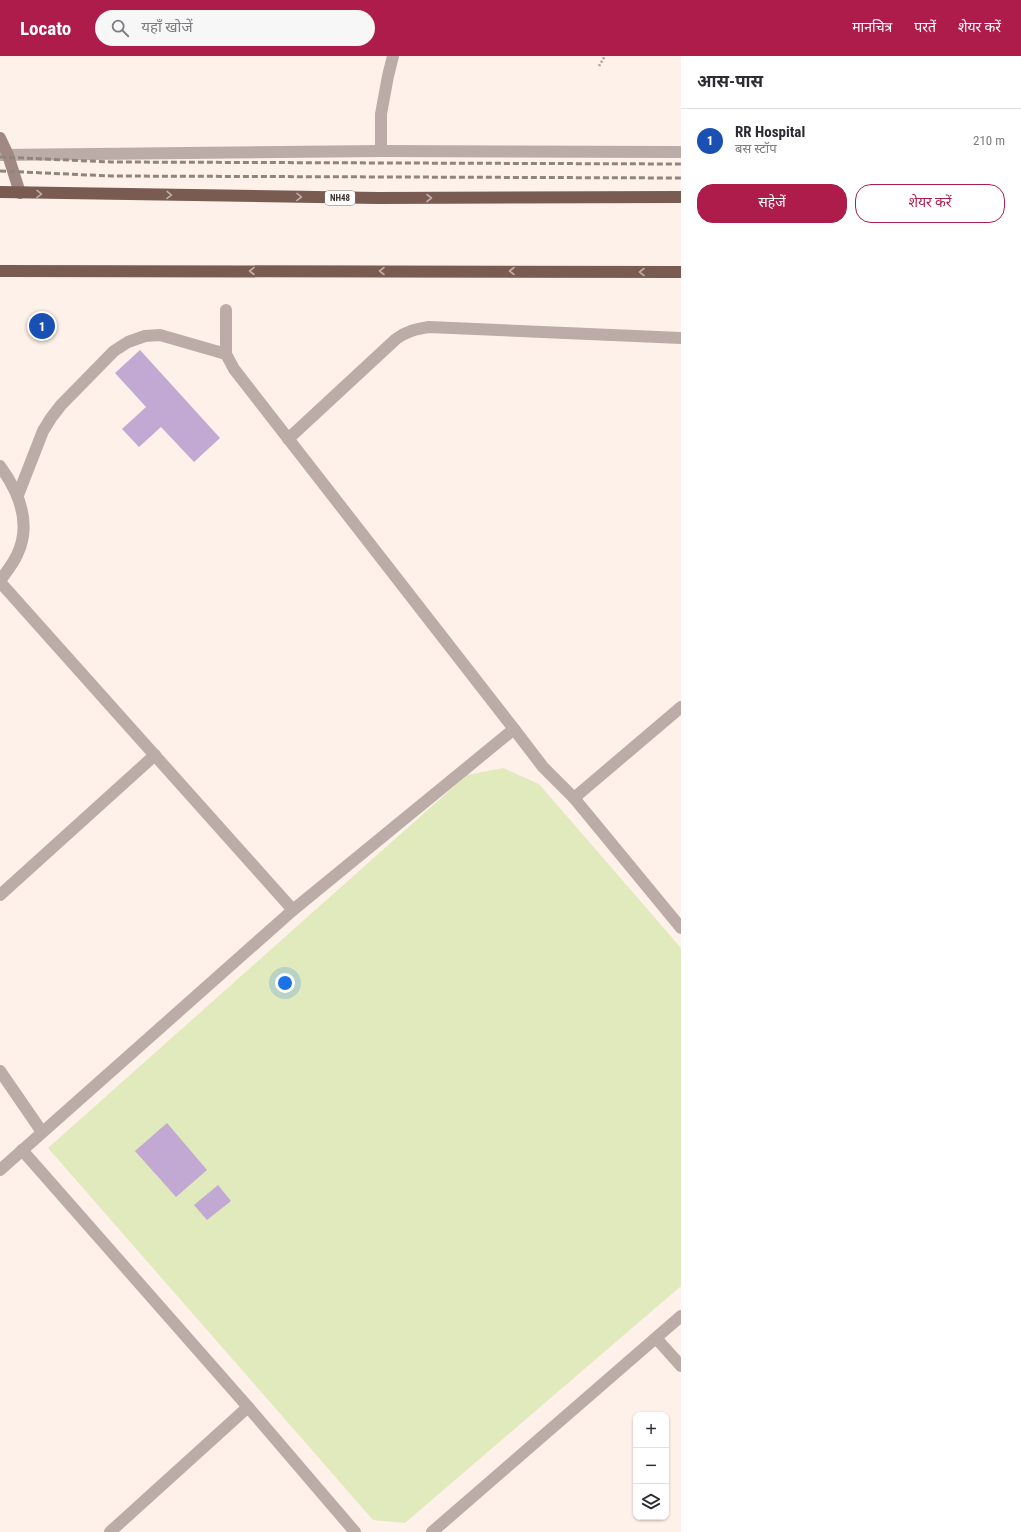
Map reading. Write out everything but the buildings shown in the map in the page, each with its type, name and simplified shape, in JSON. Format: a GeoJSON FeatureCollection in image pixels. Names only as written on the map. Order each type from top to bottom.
{"type":"FeatureCollection","features":[{"type":"Feature","properties":{"kind":"highway","name":"NH48"},"geometry":{"type":"LineString","coordinates":[[0,192],[378,198],[681,197]]}},
{"type":"Feature","properties":{"kind":"highway"},"geometry":{"type":"LineString","coordinates":[[0,271],[681,272]]}},
{"type":"Feature","properties":{"kind":"main road"},"geometry":{"type":"LineString","coordinates":[[0,138],[4,155],[20,193]]}},
{"type":"Feature","properties":{"kind":"street"},"geometry":{"type":"LineString","coordinates":[[381,151],[381,114],[388,76],[394,56]]}},
{"type":"Feature","properties":{"kind":"street"},"geometry":{"type":"LineString","coordinates":[[4,155],[381,151],[681,152]]}},
{"type":"Feature","properties":{"kind":"street"},"geometry":{"type":"LineString","coordinates":[[226,310],[226,354],[234,369],[543,767],[574,798],[681,928]]}},
{"type":"Feature","properties":{"kind":"street"},"geometry":{"type":"LineString","coordinates":[[288,439],[396,338],[416,328],[429,327],[681,338]]}},
{"type":"Feature","properties":{"kind":"street"},"geometry":{"type":"LineString","coordinates":[[18,496],[42,431],[61,405],[114,351],[128,342],[145,336],[160,335],[226,354]]}},
{"type":"Feature","properties":{"kind":"street"},"geometry":{"type":"LineString","coordinates":[[0,466],[18,496],[24,517],[23,537],[17,556],[0,581],[293,910]]}},
{"type":"Feature","properties":{"kind":"street"},"geometry":{"type":"LineString","coordinates":[[574,798],[681,707]]}},
{"type":"Feature","properties":{"kind":"street"},"geometry":{"type":"LineString","coordinates":[[0,1170],[293,910],[514,729]]}},
{"type":"Feature","properties":{"kind":"street"},"geometry":{"type":"LineString","coordinates":[[0,895],[155,755]]}},
{"type":"Feature","properties":{"kind":"street"},"geometry":{"type":"LineString","coordinates":[[0,1071],[42,1132]]}},
{"type":"Feature","properties":{"kind":"street"},"geometry":{"type":"LineString","coordinates":[[22,1150],[248,1407],[355,1532]]}},
{"type":"Feature","properties":{"kind":"street"},"geometry":{"type":"LineString","coordinates":[[432,1532],[681,1316]]}},
{"type":"Feature","properties":{"kind":"street"},"geometry":{"type":"LineString","coordinates":[[656,1338],[681,1366]]}},
{"type":"Feature","properties":{"kind":"street"},"geometry":{"type":"LineString","coordinates":[[110,1532],[248,1407]]}},
{"type":"Feature","properties":{"kind":"path"},"geometry":{"type":"LineString","coordinates":[[599,66],[605,56]]}},
{"type":"Feature","properties":{"kind":"green space"},"geometry":{"type":"Polygon","coordinates":[[[503,768],[539,784],[681,948],[681,1286],[405,1523],[373,1520],[48,1148],[467,775],[503,768]]]}},
{"type":"Feature","properties":{"kind":"railway"},"geometry":{"type":"LineString","coordinates":[[0,157],[111,162],[681,164]]}},
{"type":"Feature","properties":{"kind":"railway"},"geometry":{"type":"LineString","coordinates":[[0,171],[111,176],[681,178]]}},
{"type":"Feature","properties":{"kind":"place","name":"RR Hospital"},"geometry":{"type":"Point","coordinates":[42,326]}}]}
